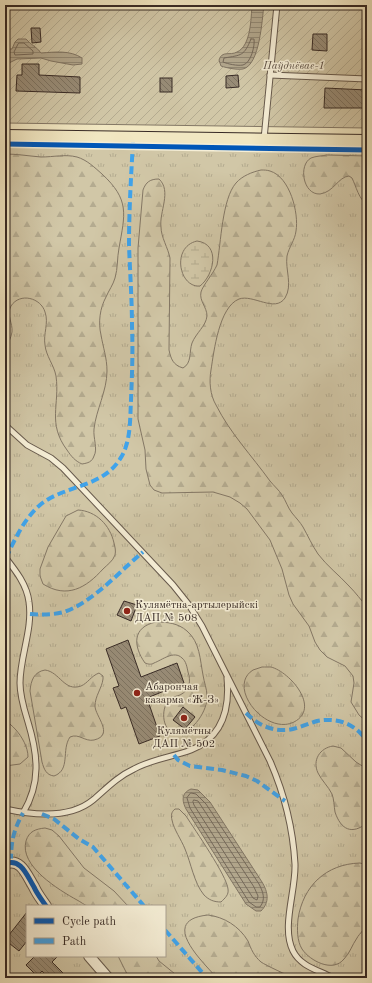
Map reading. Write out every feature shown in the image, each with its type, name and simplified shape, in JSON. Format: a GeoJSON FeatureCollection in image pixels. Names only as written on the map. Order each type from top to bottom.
{"type":"FeatureCollection","features":[{"type":"Feature","properties":{"kind":"main road"},"geometry":{"type":"LineString","coordinates":[[5,138],[367,143]]}},
{"type":"Feature","properties":{"kind":"street"},"geometry":{"type":"LineString","coordinates":[[5,864],[14,862],[23,868],[45,905]]}},
{"type":"Feature","properties":{"kind":"street"},"geometry":{"type":"LineString","coordinates":[[90,957],[108,978]]}},
{"type":"Feature","properties":{"kind":"lane"},"geometry":{"type":"LineString","coordinates":[[264,142],[277,5]]}},
{"type":"Feature","properties":{"kind":"lane"},"geometry":{"type":"LineString","coordinates":[[270,75],[367,79]]}},
{"type":"Feature","properties":{"kind":"lane"},"geometry":{"type":"LineString","coordinates":[[5,425],[27,445],[51,458],[63,468],[174,585],[202,626],[270,761],[285,801],[294,849],[295,865],[295,882],[288,931],[290,943],[300,960],[308,966],[333,978]]}},
{"type":"Feature","properties":{"kind":"lane"},"geometry":{"type":"LineString","coordinates":[[5,557],[21,580],[26,590],[29,602],[28,627],[20,667],[20,684],[21,698],[32,735],[36,779],[29,803],[23,813]]}},
{"type":"Feature","properties":{"kind":"lane"},"geometry":{"type":"LineString","coordinates":[[5,809],[23,813],[55,812],[78,808],[92,801],[120,776],[136,768],[192,749],[205,742],[216,732],[223,720],[227,707],[228,692],[226,674]]}},
{"type":"Feature","properties":{"kind":"green space","name":"Паўднёвае-1"},"geometry":{"type":"Polygon","coordinates":[[[5,5],[367,5],[367,128],[5,123],[5,5]]]}},
{"type":"Feature","properties":{"kind":"green space"},"geometry":{"type":"Polygon","coordinates":[[[5,147],[367,153],[367,978],[5,978],[5,147]]]}},
{"type":"Feature","properties":{"kind":"green space"},"geometry":{"type":"Polygon","coordinates":[[[5,154],[41,157],[68,156],[81,158],[111,183],[121,200],[124,216],[116,274],[102,306],[100,315],[100,330],[106,362],[107,378],[94,429],[95,453],[90,462],[82,464],[77,461],[67,450],[57,431],[57,386],[54,368],[48,357],[46,349],[46,316],[43,307],[35,300],[30,298],[20,299],[11,306],[9,316],[12,332],[5,349],[5,154]]]}},
{"type":"Feature","properties":{"kind":"green space"},"geometry":{"type":"Polygon","coordinates":[[[327,155],[367,156],[367,204],[362,199],[352,178],[349,176],[342,179],[325,193],[314,193],[310,190],[304,179],[307,162],[313,157],[327,155]]]}},
{"type":"Feature","properties":{"kind":"green space"},"geometry":{"type":"Polygon","coordinates":[[[261,170],[270,171],[283,180],[292,196],[297,224],[287,256],[289,283],[287,293],[281,302],[276,304],[245,298],[239,299],[232,304],[222,320],[219,330],[210,374],[210,388],[214,401],[228,425],[270,481],[281,493],[318,554],[325,563],[352,589],[367,607],[367,722],[359,715],[351,702],[354,683],[353,676],[345,666],[327,657],[320,650],[315,642],[309,626],[293,604],[282,569],[270,540],[247,509],[230,497],[213,492],[162,493],[154,490],[150,485],[146,469],[145,450],[138,419],[138,248],[143,190],[149,182],[159,179],[165,189],[161,227],[162,235],[170,258],[169,350],[173,361],[183,368],[188,363],[192,343],[206,320],[207,313],[201,298],[201,292],[217,265],[225,210],[231,190],[241,178],[261,170]]]}},
{"type":"Feature","properties":{"kind":"green space"},"geometry":{"type":"Polygon","coordinates":[[[197,241],[205,243],[210,248],[213,260],[209,275],[200,286],[193,285],[187,281],[181,266],[181,258],[184,251],[189,245],[197,241]]]}},
{"type":"Feature","properties":{"kind":"green space"},"geometry":{"type":"Polygon","coordinates":[[[78,510],[91,513],[106,525],[112,536],[115,555],[97,576],[83,586],[68,591],[60,591],[43,584],[40,576],[40,569],[48,547],[66,516],[78,510]]]}},
{"type":"Feature","properties":{"kind":"green space"},"geometry":{"type":"Polygon","coordinates":[[[164,622],[184,628],[195,640],[199,652],[203,678],[207,691],[207,702],[198,720],[184,732],[178,733],[169,730],[164,720],[164,709],[169,700],[180,695],[188,688],[189,675],[187,666],[182,658],[175,655],[164,658],[153,664],[148,664],[145,663],[138,650],[137,638],[142,628],[148,624],[164,622]]]}},
{"type":"Feature","properties":{"kind":"green space"},"geometry":{"type":"Polygon","coordinates":[[[262,667],[271,667],[279,670],[294,683],[300,691],[304,700],[304,708],[302,716],[294,722],[283,724],[272,722],[253,708],[247,698],[244,687],[246,678],[253,670],[262,667]]]}},
{"type":"Feature","properties":{"kind":"green space"},"geometry":{"type":"Polygon","coordinates":[[[45,670],[55,674],[66,684],[75,687],[83,685],[99,673],[103,676],[95,706],[104,730],[103,734],[100,738],[94,740],[88,740],[76,736],[70,737],[67,742],[62,769],[54,776],[47,773],[42,762],[30,691],[31,683],[34,677],[41,671],[45,670]]]}},
{"type":"Feature","properties":{"kind":"green space"},"geometry":{"type":"Polygon","coordinates":[[[5,717],[24,742],[27,750],[28,757],[20,764],[5,766],[5,717]]]}},
{"type":"Feature","properties":{"kind":"green space"},"geometry":{"type":"Polygon","coordinates":[[[333,746],[341,748],[356,762],[367,769],[367,823],[357,829],[348,829],[340,823],[335,812],[332,794],[316,768],[318,755],[324,749],[333,746]]]}},
{"type":"Feature","properties":{"kind":"green space"},"geometry":{"type":"Polygon","coordinates":[[[175,809],[179,809],[186,816],[222,874],[228,889],[228,893],[221,902],[208,898],[204,895],[198,885],[185,849],[173,824],[172,814],[175,809]]]}},
{"type":"Feature","properties":{"kind":"green space"},"geometry":{"type":"Polygon","coordinates":[[[45,828],[52,830],[59,836],[84,868],[114,891],[127,905],[85,905],[51,884],[34,868],[28,859],[25,850],[27,838],[36,830],[45,828]]]}},
{"type":"Feature","properties":{"kind":"green space"},"geometry":{"type":"Polygon","coordinates":[[[360,863],[367,865],[367,924],[344,959],[334,965],[322,964],[310,958],[300,946],[298,939],[298,919],[305,896],[318,879],[327,872],[348,864],[360,863]]]}},
{"type":"Feature","properties":{"kind":"green space"},"geometry":{"type":"Polygon","coordinates":[[[208,915],[231,923],[248,941],[255,955],[261,962],[294,978],[217,978],[194,952],[185,933],[186,925],[193,918],[208,915]]]}},
{"type":"Feature","properties":{"kind":"green space"},"geometry":{"type":"Polygon","coordinates":[[[118,957],[157,957],[159,961],[180,978],[129,978],[118,957]]]}},
{"type":"Feature","properties":{"kind":"water"},"geometry":{"type":"Polygon","coordinates":[[[252,5],[264,5],[257,51],[253,59],[249,66],[243,69],[232,69],[221,66],[219,60],[222,55],[237,52],[242,49],[245,44],[251,24],[252,5]]]}},
{"type":"Feature","properties":{"kind":"water"},"geometry":{"type":"Polygon","coordinates":[[[18,39],[26,39],[41,53],[62,52],[77,55],[82,58],[82,64],[73,65],[41,58],[17,59],[5,65],[5,49],[12,49],[18,39]]]}},
{"type":"Feature","properties":{"kind":"water"},"geometry":{"type":"Polygon","coordinates":[[[191,789],[198,790],[210,802],[262,882],[266,889],[267,901],[261,911],[256,911],[246,904],[186,809],[183,798],[185,793],[191,789]]]}},
{"type":"Feature","properties":{"kind":"building"},"geometry":{"type":"Polygon","coordinates":[[[31,28],[40,28],[41,42],[32,43],[31,28]]]}},
{"type":"Feature","properties":{"kind":"building"},"geometry":{"type":"Polygon","coordinates":[[[313,34],[327,34],[327,51],[312,50],[313,34]]]}},
{"type":"Feature","properties":{"kind":"building"},"geometry":{"type":"Polygon","coordinates":[[[22,64],[39,64],[39,75],[80,77],[80,93],[16,91],[17,75],[22,75],[22,64]]]}},
{"type":"Feature","properties":{"kind":"building"},"geometry":{"type":"Polygon","coordinates":[[[238,75],[239,87],[226,88],[226,76],[238,75]]]}},
{"type":"Feature","properties":{"kind":"building"},"geometry":{"type":"Polygon","coordinates":[[[160,78],[172,78],[172,92],[160,92],[160,78]]]}},
{"type":"Feature","properties":{"kind":"building"},"geometry":{"type":"Polygon","coordinates":[[[325,88],[367,90],[367,108],[324,108],[325,88]]]}},
{"type":"Feature","properties":{"kind":"building","name":"Кулямётна-артылерыйскі ДАП № 508"},"geometry":{"type":"Polygon","coordinates":[[[124,601],[137,605],[131,621],[117,615],[124,601]]]}},
{"type":"Feature","properties":{"kind":"building","name":"Абарончая казарма «Ж-З»"},"geometry":{"type":"Polygon","coordinates":[[[128,640],[141,677],[177,663],[184,683],[147,698],[160,736],[139,744],[126,707],[121,709],[113,688],[119,686],[106,649],[128,640]]]}},
{"type":"Feature","properties":{"kind":"building","name":"Кулямётны ДАП № 502"},"geometry":{"type":"Polygon","coordinates":[[[183,707],[195,717],[185,729],[173,720],[183,707]]]}},
{"type":"Feature","properties":{"kind":"building"},"geometry":{"type":"Polygon","coordinates":[[[26,913],[26,942],[19,951],[5,940],[26,913]]]}},
{"type":"Feature","properties":{"kind":"building"},"geometry":{"type":"Polygon","coordinates":[[[34,957],[57,957],[52,962],[68,978],[49,978],[42,971],[37,976],[26,965],[34,957]]]}},
{"type":"Feature","properties":{"kind":"marked path"},"geometry":{"type":"LineString","coordinates":[[6,558],[16,537],[29,517],[40,505],[60,493],[103,476],[112,468],[124,453],[130,423],[132,364],[132,307],[129,245],[133,142]]}},
{"type":"Feature","properties":{"kind":"marked path"},"geometry":{"type":"LineString","coordinates":[[30,614],[55,614],[75,607],[105,586],[143,552]]}},
{"type":"Feature","properties":{"kind":"marked path"},"geometry":{"type":"LineString","coordinates":[[246,713],[264,726],[281,730],[294,729],[317,721],[339,721],[352,726],[367,742]]}},
{"type":"Feature","properties":{"kind":"marked path"},"geometry":{"type":"LineString","coordinates":[[174,755],[178,760],[190,766],[222,770],[246,776],[257,781],[285,801]]}},
{"type":"Feature","properties":{"kind":"marked path"},"geometry":{"type":"LineString","coordinates":[[11,862],[13,837],[23,813]]}},
{"type":"Feature","properties":{"kind":"marked path"},"geometry":{"type":"LineString","coordinates":[[42,814],[54,819],[79,839],[93,847],[143,905]]}},
{"type":"Feature","properties":{"kind":"marked path"},"geometry":{"type":"LineString","coordinates":[[166,931],[207,978]]}},
{"type":"Feature","properties":{"kind":"cycle path"},"geometry":{"type":"LineString","coordinates":[[5,144],[367,150]]}},
{"type":"Feature","properties":{"kind":"cycle path"},"geometry":{"type":"LineString","coordinates":[[5,864],[15,863],[23,869],[45,905]]}},
{"type":"Feature","properties":{"kind":"place","name":"Кулямётна-артылерыйскі ДАП № 508"},"geometry":{"type":"Point","coordinates":[127,611]}},
{"type":"Feature","properties":{"kind":"place","name":"Абарончая казарма «Ж-З»"},"geometry":{"type":"Point","coordinates":[137,693]}},
{"type":"Feature","properties":{"kind":"place","name":"Кулямётны ДАП № 502"},"geometry":{"type":"Point","coordinates":[184,718]}}]}
